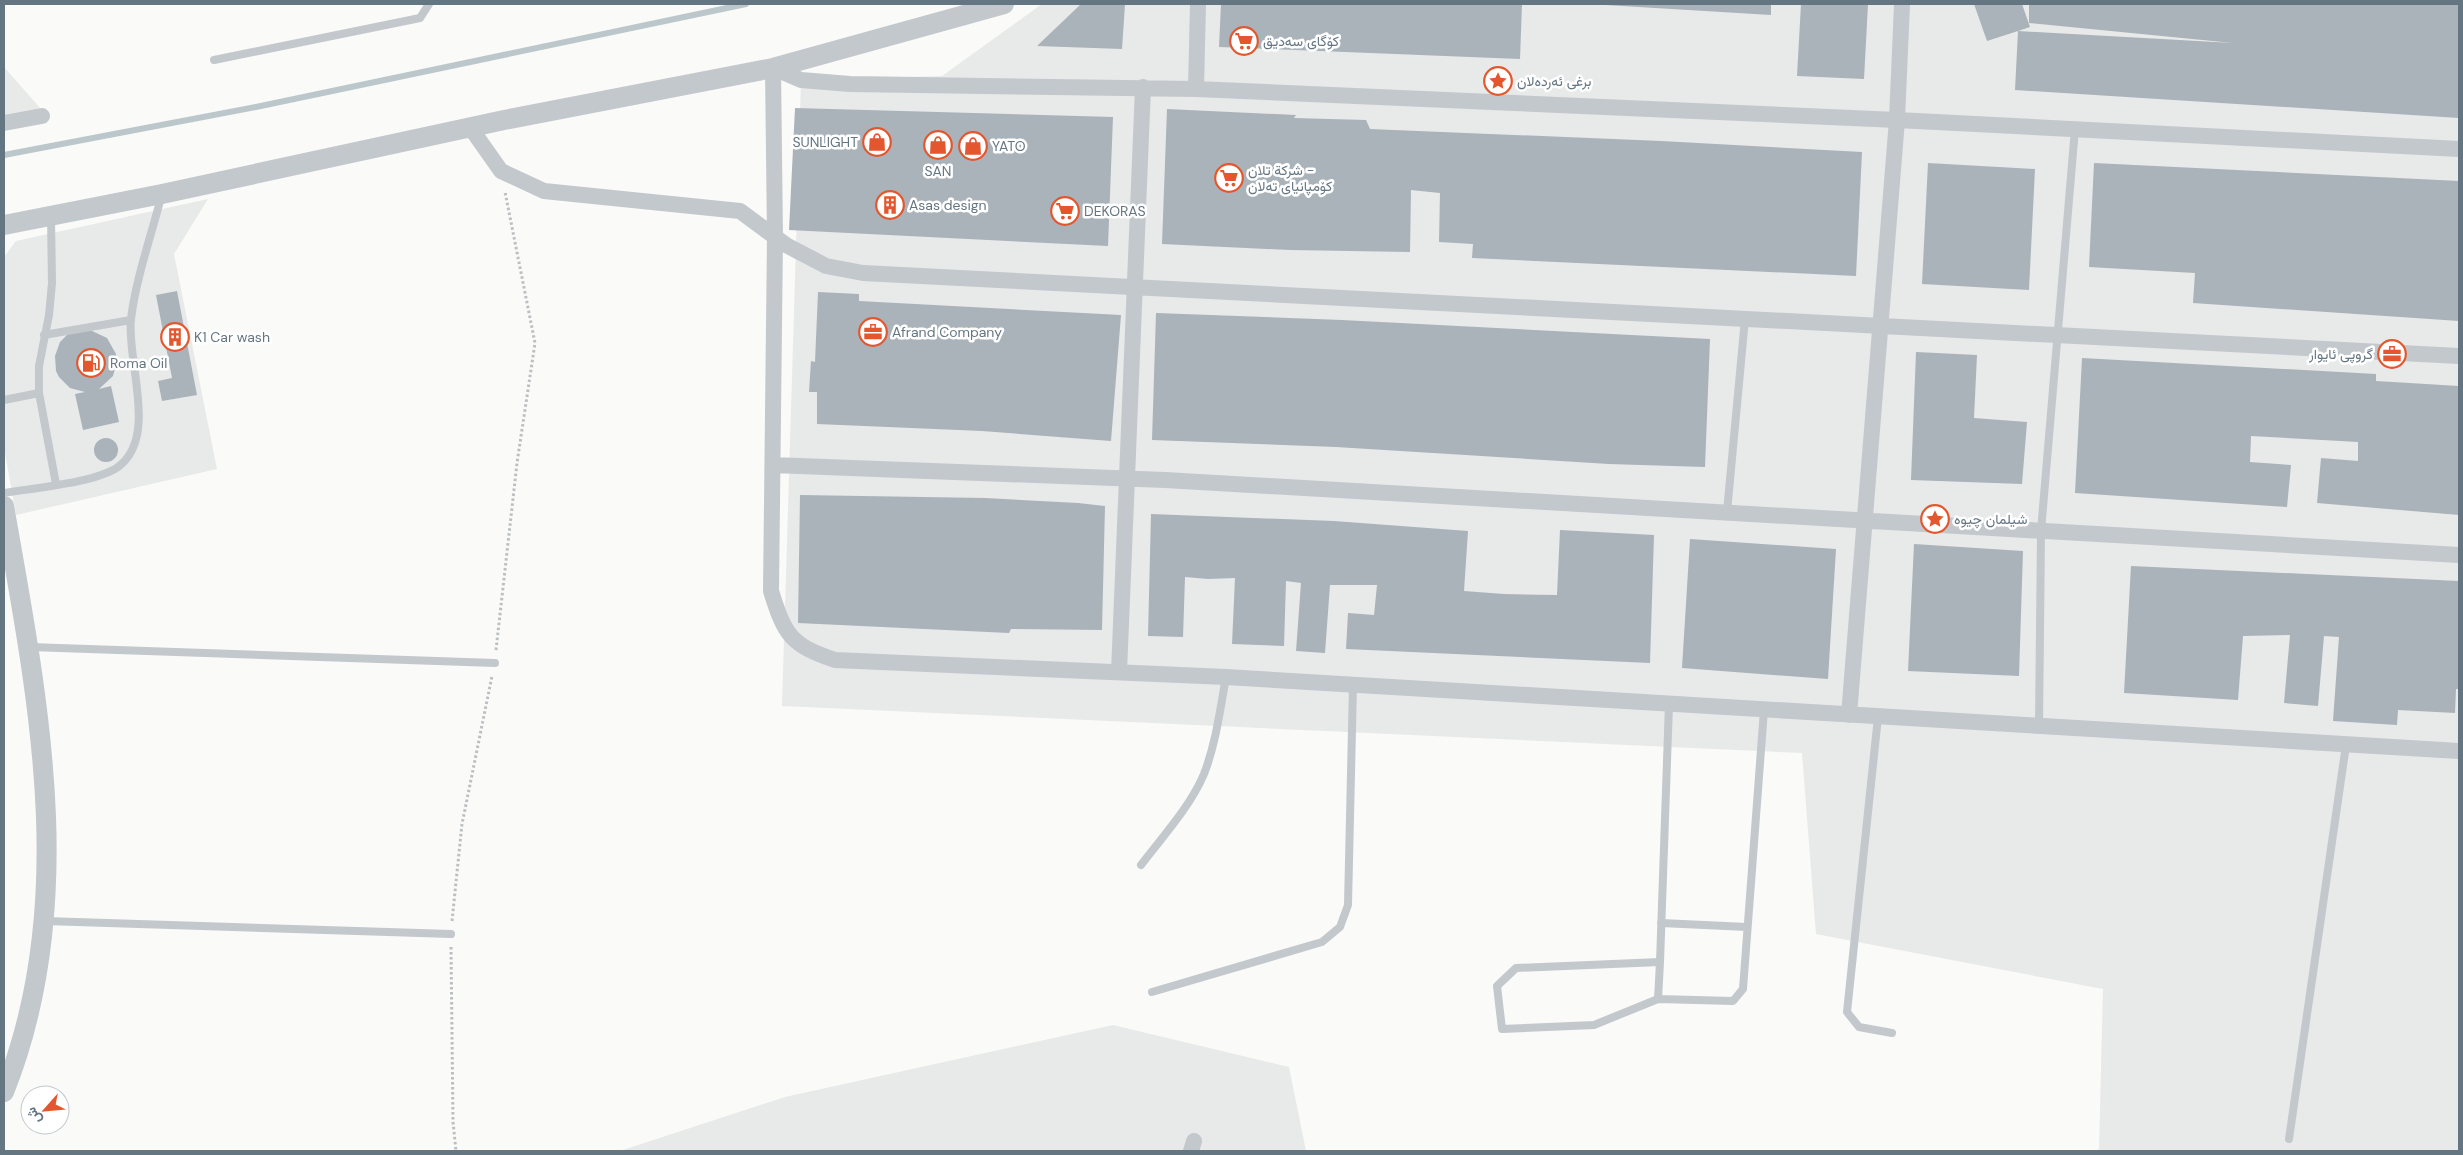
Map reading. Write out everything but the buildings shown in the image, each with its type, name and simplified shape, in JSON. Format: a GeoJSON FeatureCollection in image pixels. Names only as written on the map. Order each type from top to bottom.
{"type":"FeatureCollection","features":[{"type":"Feature","properties":{"kind":"street"},"geometry":{"type":"LineString","coordinates":[[4,224],[162,194],[470,127],[773,68],[1004,4]]}},
{"type":"Feature","properties":{"kind":"street"},"geometry":{"type":"LineString","coordinates":[[1196,89],[1198,4]]}},
{"type":"Feature","properties":{"kind":"street"},"geometry":{"type":"LineString","coordinates":[[1849,715],[1897,120],[1902,4]]}},
{"type":"Feature","properties":{"kind":"street"},"geometry":{"type":"LineString","coordinates":[[773,68],[801,80],[850,84],[1196,89],[1897,120],[2459,149]]}},
{"type":"Feature","properties":{"kind":"street"},"geometry":{"type":"LineString","coordinates":[[773,68],[775,237],[771,591],[779,618],[796,643],[812,652],[835,660],[1226,677],[2459,751]]}},
{"type":"Feature","properties":{"kind":"street"},"geometry":{"type":"LineString","coordinates":[[1119,672],[1143,87]]}},
{"type":"Feature","properties":{"kind":"street"},"geometry":{"type":"LineString","coordinates":[[4,123],[42,116]]}},
{"type":"Feature","properties":{"kind":"street"},"geometry":{"type":"LineString","coordinates":[[470,127],[501,172],[544,191],[740,211],[775,237],[826,266],[862,273],[2459,356]]}},
{"type":"Feature","properties":{"kind":"street"},"geometry":{"type":"LineString","coordinates":[[772,465],[1127,478],[2459,555]]}},
{"type":"Feature","properties":{"kind":"street"},"geometry":{"type":"LineString","coordinates":[[4,506],[29,647],[41,731],[45,782],[45,921],[31,1005],[22,1041],[4,1092]]}},
{"type":"Feature","properties":{"kind":"lane"},"geometry":{"type":"LineString","coordinates":[[214,60],[420,18],[429,4]]}},
{"type":"Feature","properties":{"kind":"lane"},"geometry":{"type":"LineString","coordinates":[[2039,726],[2041,531],[2075,129]]}},
{"type":"Feature","properties":{"kind":"lane"},"geometry":{"type":"LineString","coordinates":[[4,493],[101,474],[117,468],[132,453],[136,431],[139,391],[132,350],[131,320],[162,194]]}},
{"type":"Feature","properties":{"kind":"lane"},"geometry":{"type":"LineString","coordinates":[[51,215],[52,283],[49,315],[39,366],[40,393],[56,484]]}},
{"type":"Feature","properties":{"kind":"lane"},"geometry":{"type":"LineString","coordinates":[[1727,512],[1745,319]]}},
{"type":"Feature","properties":{"kind":"lane"},"geometry":{"type":"LineString","coordinates":[[44,335],[131,320]]}},
{"type":"Feature","properties":{"kind":"lane"},"geometry":{"type":"LineString","coordinates":[[4,400],[40,393]]}},
{"type":"Feature","properties":{"kind":"lane"},"geometry":{"type":"LineString","coordinates":[[29,647],[495,663]]}},
{"type":"Feature","properties":{"kind":"lane"},"geometry":{"type":"LineString","coordinates":[[1141,865],[1186,805],[1203,776],[1212,751],[1226,677]]}},
{"type":"Feature","properties":{"kind":"lane"},"geometry":{"type":"LineString","coordinates":[[1152,992],[1322,942],[1340,927],[1348,905],[1353,685]]}},
{"type":"Feature","properties":{"kind":"lane"},"geometry":{"type":"LineString","coordinates":[[1658,999],[1669,704]]}},
{"type":"Feature","properties":{"kind":"lane"},"geometry":{"type":"LineString","coordinates":[[1660,962],[1516,968],[1497,986],[1502,1029],[1594,1025],[1658,999],[1734,1001],[1743,989],[1764,710]]}},
{"type":"Feature","properties":{"kind":"lane"},"geometry":{"type":"LineString","coordinates":[[1878,717],[1847,1012],[1859,1027],[1892,1034]]}},
{"type":"Feature","properties":{"kind":"lane"},"geometry":{"type":"LineString","coordinates":[[2289,1139],[2346,745]]}},
{"type":"Feature","properties":{"kind":"lane"},"geometry":{"type":"LineString","coordinates":[[45,921],[451,934]]}},
{"type":"Feature","properties":{"kind":"lane"},"geometry":{"type":"LineString","coordinates":[[1661,923],[1747,927]]}},
{"type":"Feature","properties":{"kind":"shaded area"},"geometry":{"type":"Polygon","coordinates":[[[1042,4],[2459,4],[2459,1151],[2099,1151],[2103,989],[1816,934],[1802,753],[782,706],[801,80],[942,76],[1042,4]]]}},
{"type":"Feature","properties":{"kind":"shaded area"},"geometry":{"type":"Polygon","coordinates":[[[4,67],[41,109],[4,116],[4,67]]]}},
{"type":"Feature","properties":{"kind":"shaded area"},"geometry":{"type":"Polygon","coordinates":[[[208,199],[174,254],[217,469],[16,515],[4,447],[4,257],[16,241],[208,199]]]}},
{"type":"Feature","properties":{"kind":"shaded area"},"geometry":{"type":"Polygon","coordinates":[[[1113,1025],[1289,1067],[1306,1151],[620,1151],[785,1097],[1113,1025]]]}},
{"type":"Feature","properties":{"kind":"waterway"},"geometry":{"type":"LineString","coordinates":[[4,155],[256,107],[746,4]]}},
{"type":"Feature","properties":{"kind":"place","name":"کۆگای سەدیق"},"geometry":{"type":"Point","coordinates":[1244,41]}},
{"type":"Feature","properties":{"kind":"place","name":"برغی ئەردەلان"},"geometry":{"type":"Point","coordinates":[1498,81]}},
{"type":"Feature","properties":{"kind":"place","name":"SUNLIGHT"},"geometry":{"type":"Point","coordinates":[877,142]}},
{"type":"Feature","properties":{"kind":"place","name":"SAN"},"geometry":{"type":"Point","coordinates":[938,145]}},
{"type":"Feature","properties":{"kind":"place","name":"YATO"},"geometry":{"type":"Point","coordinates":[973,146]}},
{"type":"Feature","properties":{"kind":"place","name":"شركة تلان - کۆمپانیای تەلان"},"geometry":{"type":"Point","coordinates":[1229,178]}},
{"type":"Feature","properties":{"kind":"place","name":"Asas design"},"geometry":{"type":"Point","coordinates":[890,205]}},
{"type":"Feature","properties":{"kind":"place","name":"DEKORAS"},"geometry":{"type":"Point","coordinates":[1065,211]}},
{"type":"Feature","properties":{"kind":"place","name":"Afrand Company"},"geometry":{"type":"Point","coordinates":[873,332]}},
{"type":"Feature","properties":{"kind":"place","name":"K1 Car wash"},"geometry":{"type":"Point","coordinates":[175,337]}},
{"type":"Feature","properties":{"kind":"place","name":"گروپى ئايوار"},"geometry":{"type":"Point","coordinates":[2392,354]}},
{"type":"Feature","properties":{"kind":"place","name":"Roma Oil"},"geometry":{"type":"Point","coordinates":[91,363]}},
{"type":"Feature","properties":{"kind":"place","name":"شيلمان چیوه"},"geometry":{"type":"Point","coordinates":[1935,519]}}]}
